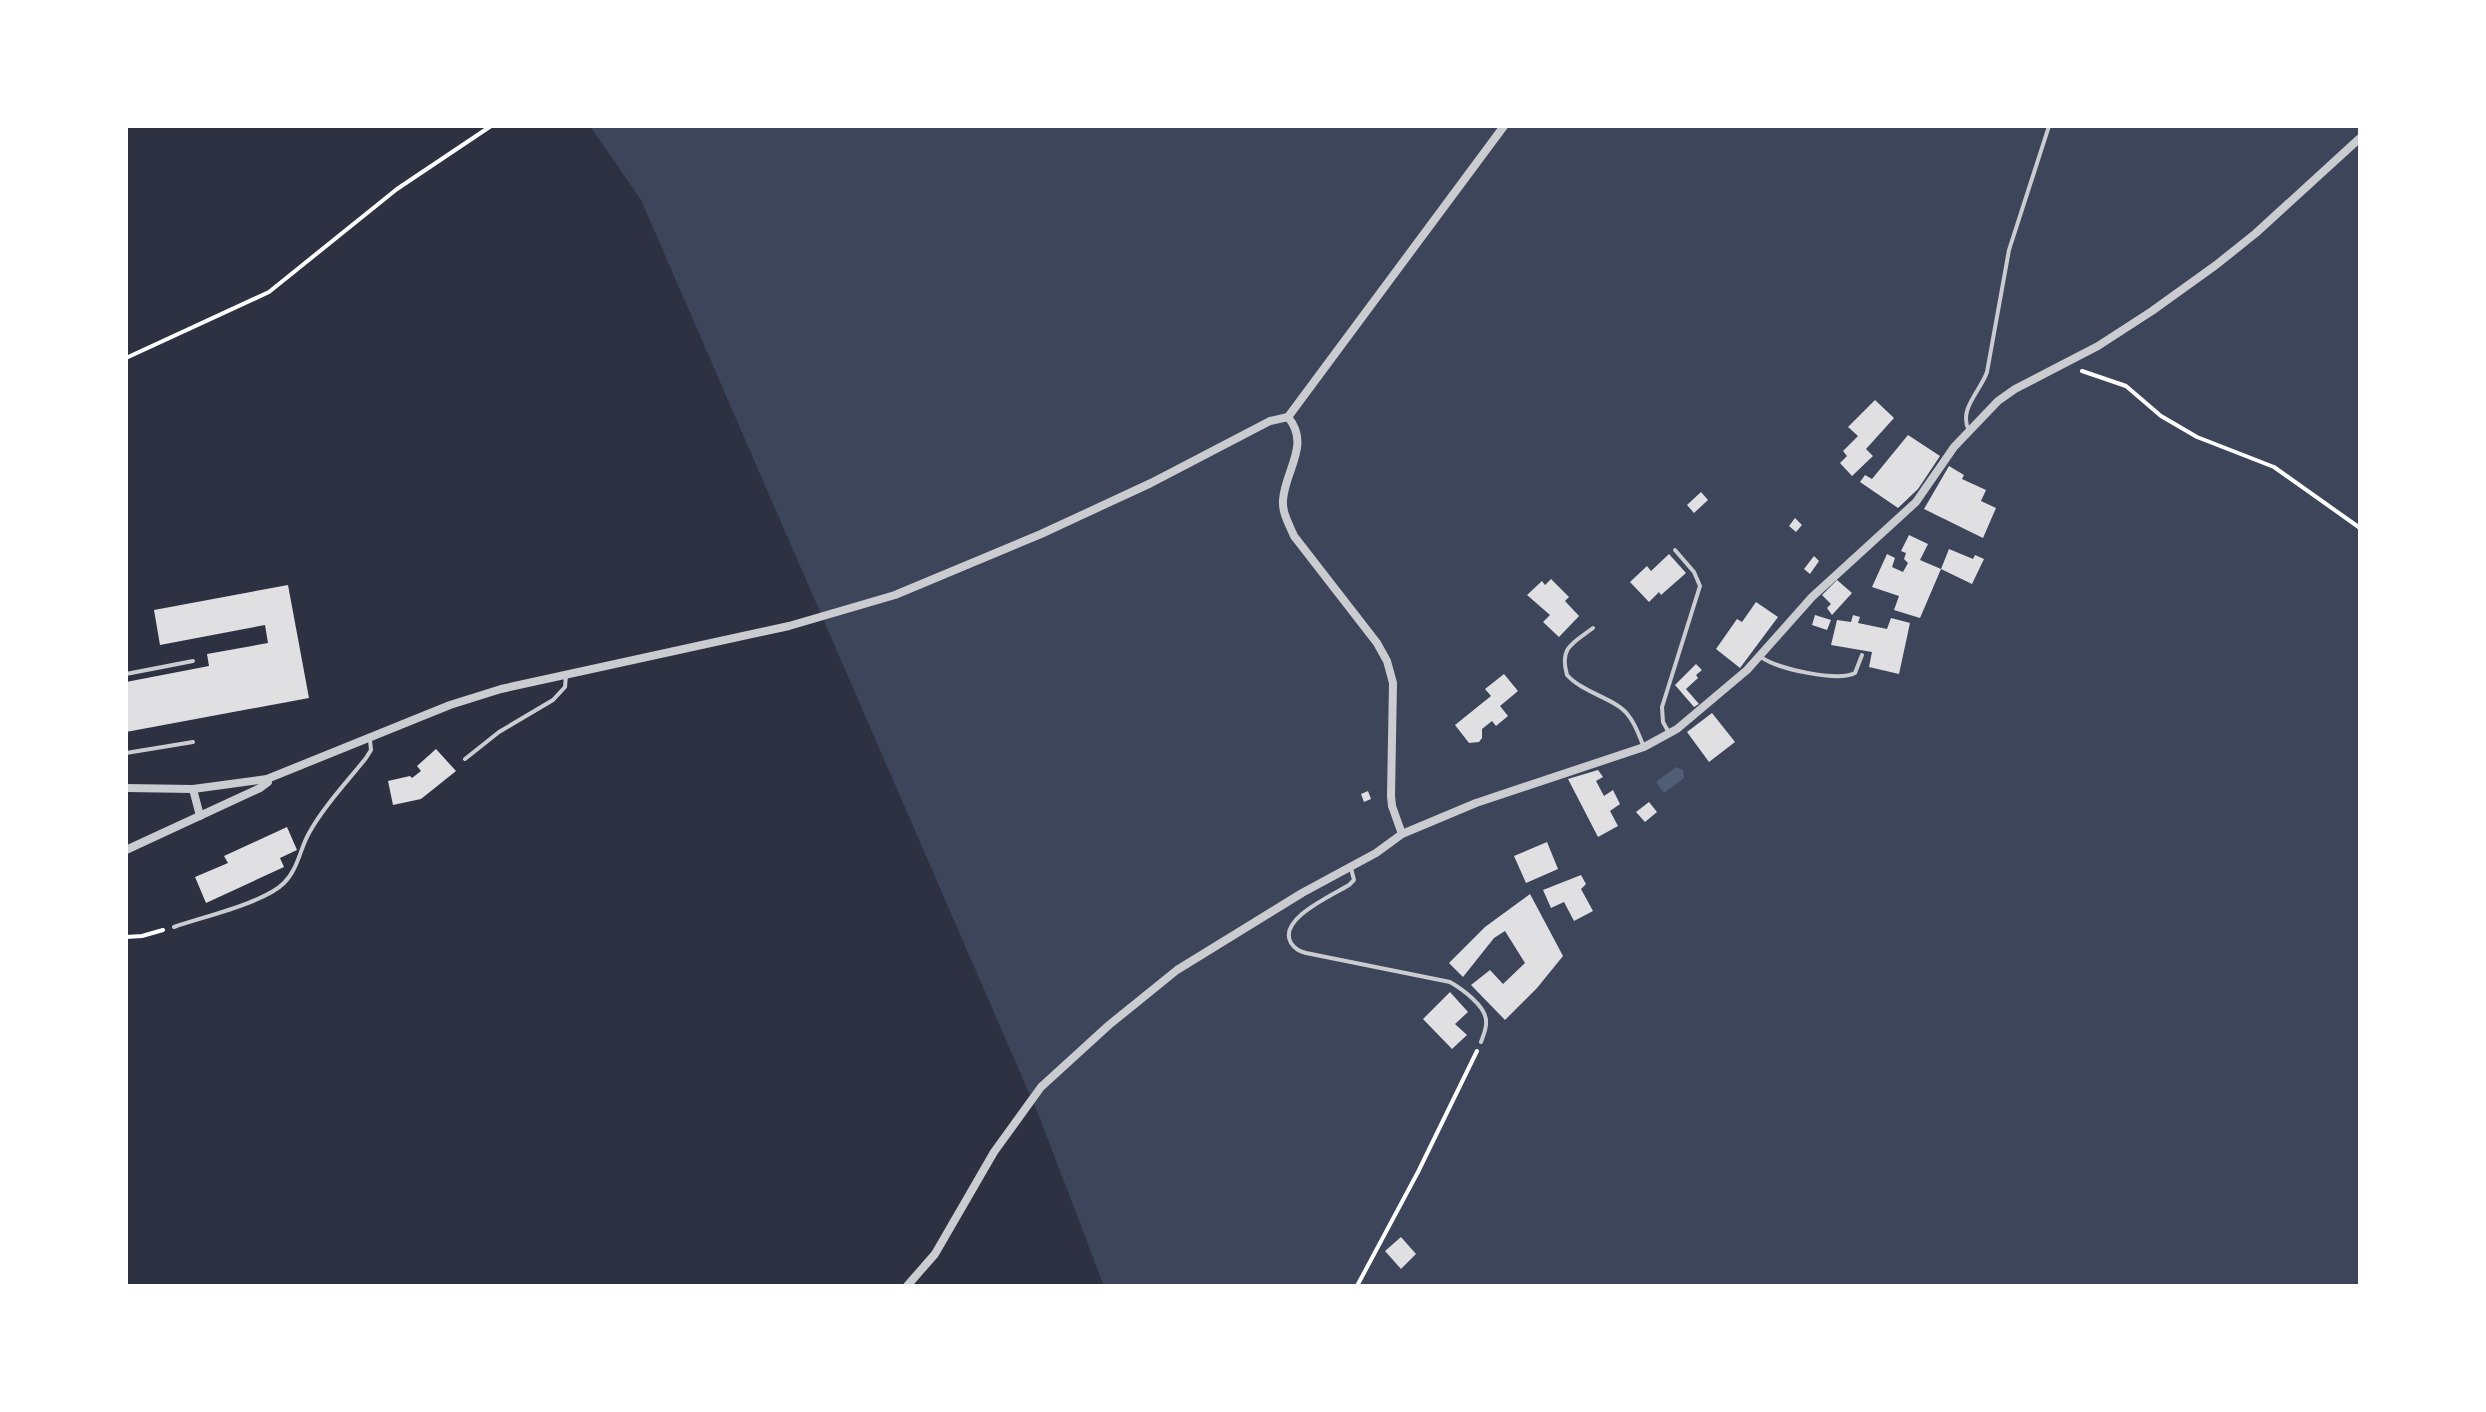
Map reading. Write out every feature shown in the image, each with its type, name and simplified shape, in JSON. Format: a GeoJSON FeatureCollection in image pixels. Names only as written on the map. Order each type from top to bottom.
{"type":"FeatureCollection","features":[{"type":"Feature","properties":{"kind":"street"},"geometry":{"type":"LineString","coordinates":[[126,788],[193,789],[267,779],[450,705],[501,689],[789,626],[895,595],[1041,534],[1151,483],[1270,421],[1288,417],[1504,126]]}},
{"type":"Feature","properties":{"kind":"street"},"geometry":{"type":"LineString","coordinates":[[907,1286],[935,1254],[994,1152],[1041,1087],[1109,1025],[1177,970],[1302,893],[1376,853],[1402,834],[1476,803],[1644,747],[1669,733],[1720,694],[1822,587],[1916,502],[1954,447],[1998,401],[2073,360],[2152,311],[2216,265],[2256,233],[2360,138]]}},
{"type":"Feature","properties":{"kind":"street"},"geometry":{"type":"LineString","coordinates":[[1288,417],[1298,437],[1296,455],[1285,487],[1283,504],[1286,519],[1294,536],[1377,643],[1387,661],[1393,683],[1391,796],[1402,834]]}},
{"type":"Feature","properties":{"kind":"street"},"geometry":{"type":"LineString","coordinates":[[126,850],[260,788],[268,782],[267,779]]}},
{"type":"Feature","properties":{"kind":"street"},"geometry":{"type":"LineString","coordinates":[[193,789],[200,816]]}},
{"type":"Feature","properties":{"kind":"lane"},"geometry":{"type":"LineString","coordinates":[[1969,431],[1965,417],[1987,372],[2009,250],[2049,126]]}},
{"type":"Feature","properties":{"kind":"lane"},"geometry":{"type":"LineString","coordinates":[[1669,733],[1663,722],[1662,707],[1700,586],[1694,572],[1675,550]]}},
{"type":"Feature","properties":{"kind":"lane"},"geometry":{"type":"LineString","coordinates":[[1593,628],[1567,648],[1564,657],[1567,675],[1585,690],[1622,709],[1644,747]]}},
{"type":"Feature","properties":{"kind":"lane"},"geometry":{"type":"LineString","coordinates":[[1759,655],[1774,665],[1846,677],[1855,673],[1862,655]]}},
{"type":"Feature","properties":{"kind":"lane"},"geometry":{"type":"LineString","coordinates":[[126,674],[193,661]]}},
{"type":"Feature","properties":{"kind":"lane"},"geometry":{"type":"LineString","coordinates":[[465,759],[499,732],[553,700],[565,687],[566,674]]}},
{"type":"Feature","properties":{"kind":"lane"},"geometry":{"type":"LineString","coordinates":[[174,927],[263,896],[283,884],[297,864],[304,842],[316,821],[371,750],[370,738]]}},
{"type":"Feature","properties":{"kind":"lane"},"geometry":{"type":"LineString","coordinates":[[126,753],[193,742]]}},
{"type":"Feature","properties":{"kind":"lane"},"geometry":{"type":"LineString","coordinates":[[1350,866],[1354,880],[1297,917],[1289,927],[1291,944],[1297,951],[1450,982],[1484,1012],[1487,1019],[1481,1042]]}},
{"type":"Feature","properties":{"kind":"path"},"geometry":{"type":"LineString","coordinates":[[126,358],[269,292],[397,189],[491,126]]}},
{"type":"Feature","properties":{"kind":"path"},"geometry":{"type":"LineString","coordinates":[[2073,360],[2083,371],[2126,386],[2176,426],[2274,467],[2360,528]]}},
{"type":"Feature","properties":{"kind":"path"},"geometry":{"type":"LineString","coordinates":[[126,937],[174,927]]}},
{"type":"Feature","properties":{"kind":"path"},"geometry":{"type":"LineString","coordinates":[[1357,1286],[1418,1172],[1481,1042]]}},
{"type":"Feature","properties":{"kind":"shaded area"},"geometry":{"type":"Polygon","coordinates":[[[590,126],[2360,126],[2360,1286],[1104,1286],[1039,1116],[641,200],[590,126]]]}},
{"type":"Feature","properties":{"kind":"shaded area"},"geometry":{"type":"Polygon","coordinates":[[[1676,767],[1683,770],[1684,778],[1664,793],[1656,782],[1676,767]]]}},
{"type":"Feature","properties":{"kind":"building"},"geometry":{"type":"Polygon","coordinates":[[[1875,400],[1894,418],[1866,449],[1873,456],[1852,476],[1840,463],[1847,456],[1843,451],[1858,436],[1848,427],[1875,400]]]}},
{"type":"Feature","properties":{"kind":"building"},"geometry":{"type":"Polygon","coordinates":[[[1908,435],[1940,456],[1918,489],[1898,508],[1860,482],[1865,475],[1872,479],[1908,435]]]}},
{"type":"Feature","properties":{"kind":"building"},"geometry":{"type":"Polygon","coordinates":[[[1949,466],[1964,475],[1962,479],[1986,490],[1981,501],[1996,508],[1983,538],[1924,509],[1949,466]]]}},
{"type":"Feature","properties":{"kind":"building"},"geometry":{"type":"Polygon","coordinates":[[[1701,492],[1708,500],[1694,513],[1687,505],[1701,492]]]}},
{"type":"Feature","properties":{"kind":"building"},"geometry":{"type":"Polygon","coordinates":[[[1795,518],[1802,525],[1796,532],[1789,526],[1795,518]]]}},
{"type":"Feature","properties":{"kind":"building"},"geometry":{"type":"Polygon","coordinates":[[[1909,535],[1928,544],[1920,560],[1941,569],[1920,618],[1894,610],[1899,596],[1872,587],[1887,554],[1895,558],[1892,567],[1903,572],[1908,563],[1904,559],[1906,553],[1901,551],[1909,535]]]}},
{"type":"Feature","properties":{"kind":"building"},"geometry":{"type":"Polygon","coordinates":[[[1949,549],[1973,559],[1975,555],[1984,559],[1972,584],[1941,569],[1949,549]]]}},
{"type":"Feature","properties":{"kind":"building"},"geometry":{"type":"Polygon","coordinates":[[[1669,554],[1686,573],[1649,602],[1630,582],[1647,566],[1651,571],[1669,554]]]}},
{"type":"Feature","properties":{"kind":"building"},"geometry":{"type":"Polygon","coordinates":[[[1814,556],[1819,561],[1810,574],[1804,569],[1814,556]]]}},
{"type":"Feature","properties":{"kind":"building"},"geometry":{"type":"Polygon","coordinates":[[[1551,579],[1569,597],[1565,601],[1579,616],[1559,637],[1543,622],[1550,615],[1527,595],[1542,581],[1545,585],[1551,579]]]}},
{"type":"Feature","properties":{"kind":"building"},"geometry":{"type":"Polygon","coordinates":[[[1837,580],[1852,593],[1832,615],[1827,608],[1831,604],[1822,595],[1837,580]]]}},
{"type":"Feature","properties":{"kind":"building"},"geometry":{"type":"Polygon","coordinates":[[[288,585],[309,698],[126,732],[126,682],[209,666],[207,654],[268,643],[265,625],[160,645],[154,610],[288,585]]]}},
{"type":"Feature","properties":{"kind":"building"},"geometry":{"type":"Polygon","coordinates":[[[1756,602],[1778,617],[1740,668],[1716,649],[1737,619],[1742,622],[1756,602]]]}},
{"type":"Feature","properties":{"kind":"building"},"geometry":{"type":"Polygon","coordinates":[[[1815,615],[1831,620],[1827,630],[1812,625],[1815,615]]]}},
{"type":"Feature","properties":{"kind":"building"},"geometry":{"type":"Polygon","coordinates":[[[1853,615],[1860,617],[1858,623],[1887,629],[1891,618],[1910,623],[1899,674],[1869,667],[1872,652],[1831,645],[1837,620],[1851,622],[1853,615]]]}},
{"type":"Feature","properties":{"kind":"building"},"geometry":{"type":"Polygon","coordinates":[[[1696,664],[1702,670],[1686,689],[1699,704],[1694,707],[1675,685],[1696,664]]]}},
{"type":"Feature","properties":{"kind":"building"},"geometry":{"type":"Polygon","coordinates":[[[1504,674],[1518,691],[1500,706],[1508,716],[1496,726],[1492,721],[1482,729],[1479,742],[1469,743],[1455,725],[1491,696],[1485,689],[1504,674]]]}},
{"type":"Feature","properties":{"kind":"building"},"geometry":{"type":"Polygon","coordinates":[[[1712,713],[1735,742],[1709,762],[1687,732],[1712,713]]]}},
{"type":"Feature","properties":{"kind":"building"},"geometry":{"type":"Polygon","coordinates":[[[436,749],[456,771],[421,799],[393,805],[388,781],[412,778],[421,771],[417,766],[436,749]]]}},
{"type":"Feature","properties":{"kind":"building"},"geometry":{"type":"Polygon","coordinates":[[[1598,770],[1603,777],[1596,781],[1604,796],[1613,790],[1620,804],[1610,811],[1618,826],[1598,837],[1568,779],[1598,770]]]}},
{"type":"Feature","properties":{"kind":"building"},"geometry":{"type":"Polygon","coordinates":[[[1368,791],[1371,799],[1364,802],[1361,794],[1368,791]]]}},
{"type":"Feature","properties":{"kind":"building"},"geometry":{"type":"Polygon","coordinates":[[[1649,802],[1657,812],[1645,822],[1636,812],[1649,802]]]}},
{"type":"Feature","properties":{"kind":"building"},"geometry":{"type":"Polygon","coordinates":[[[287,827],[297,850],[280,858],[284,867],[206,903],[195,877],[228,863],[224,856],[287,827]]]}},
{"type":"Feature","properties":{"kind":"building"},"geometry":{"type":"Polygon","coordinates":[[[1547,842],[1558,869],[1526,883],[1514,856],[1547,842]]]}},
{"type":"Feature","properties":{"kind":"building"},"geometry":{"type":"Polygon","coordinates":[[[1581,875],[1586,884],[1581,889],[1593,911],[1574,921],[1564,902],[1551,908],[1543,890],[1581,875]]]}},
{"type":"Feature","properties":{"kind":"building"},"geometry":{"type":"Polygon","coordinates":[[[1530,894],[1563,956],[1505,1020],[1471,985],[1490,970],[1503,984],[1525,963],[1505,931],[1494,938],[1463,977],[1449,963],[1485,927],[1530,894]]]}},
{"type":"Feature","properties":{"kind":"building"},"geometry":{"type":"Polygon","coordinates":[[[1450,992],[1468,1012],[1455,1024],[1467,1035],[1452,1049],[1423,1019],[1450,992]]]}},
{"type":"Feature","properties":{"kind":"building"},"geometry":{"type":"Polygon","coordinates":[[[1401,1237],[1416,1254],[1401,1269],[1385,1251],[1401,1237]]]}}]}
